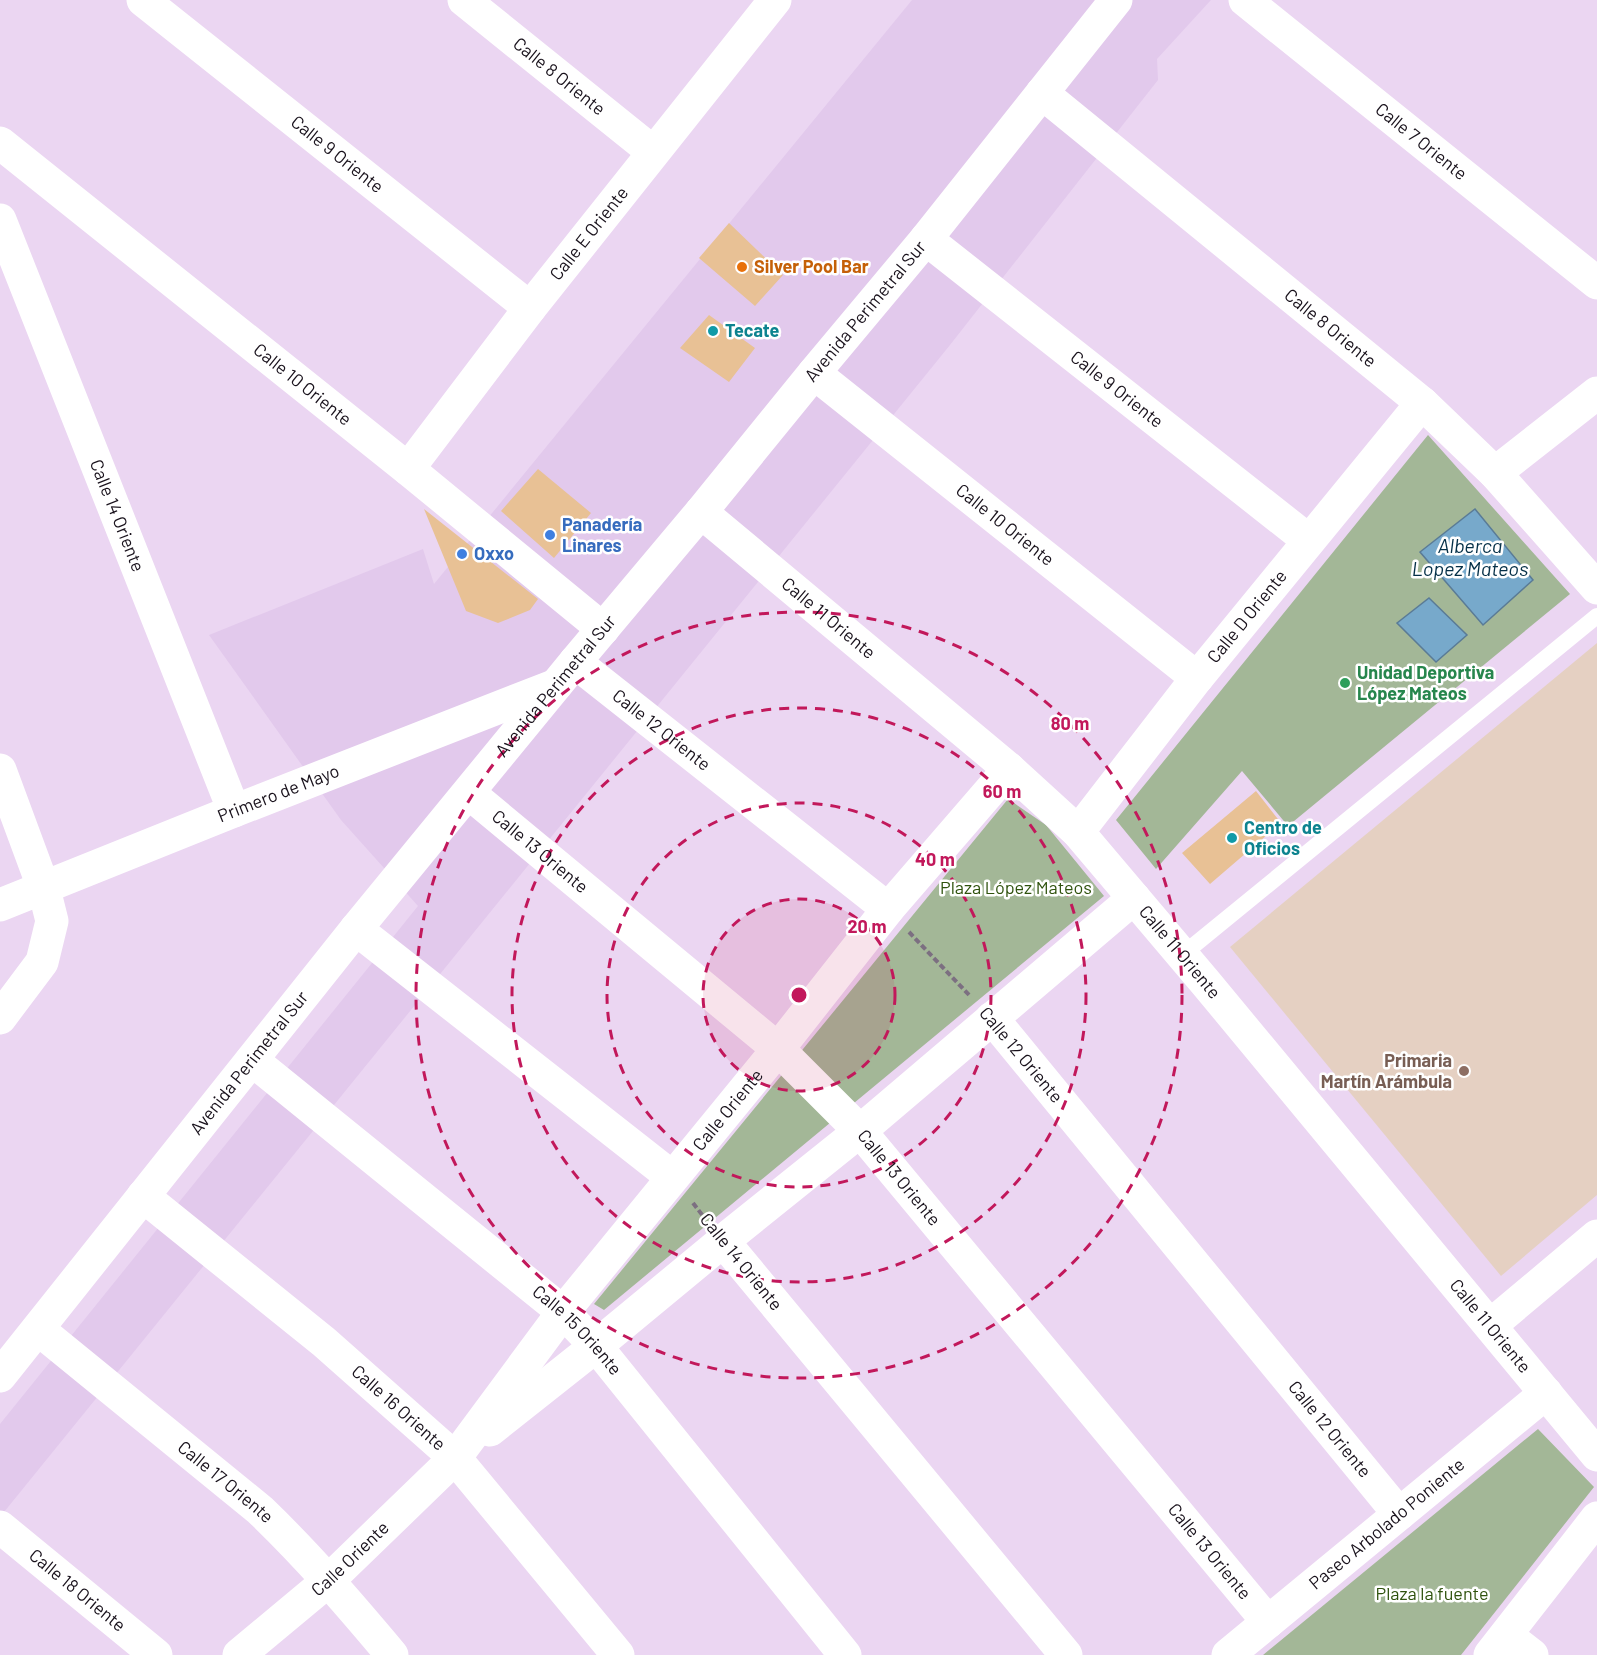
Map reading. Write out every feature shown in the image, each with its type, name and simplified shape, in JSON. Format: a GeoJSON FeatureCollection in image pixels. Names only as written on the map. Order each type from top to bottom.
{"type":"FeatureCollection","features":[{"type":"Feature","properties":{"kind":"street","name":"Calle 9 Oriente"},"geometry":{"type":"LineString","coordinates":[[142,0],[530,308]]}},
{"type":"Feature","properties":{"kind":"street","name":"Calle 8 Oriente"},"geometry":{"type":"LineString","coordinates":[[464,0],[653,152]]}},
{"type":"Feature","properties":{"kind":"street","name":"Calle E Oriente"},"geometry":{"type":"LineString","coordinates":[[408,469],[530,308],[775,0]]}},
{"type":"Feature","properties":{"kind":"street","name":"Avenida Perimetral Sur"},"geometry":{"type":"LineString","coordinates":[[0,1376],[356,929],[926,239],[1116,0]]}},
{"type":"Feature","properties":{"kind":"street","name":"Calle 7 Oriente"},"geometry":{"type":"LineString","coordinates":[[1245,0],[1597,284]]}},
{"type":"Feature","properties":{"kind":"street","name":"Calle 8 Oriente"},"geometry":{"type":"LineString","coordinates":[[1042,93],[1422,403],[1495,473],[1597,588]]}},
{"type":"Feature","properties":{"kind":"street","name":"Calle 10 Oriente"},"geometry":{"type":"LineString","coordinates":[[0,143],[408,469],[603,629]]}},
{"type":"Feature","properties":{"kind":"street","name":"Calle 14 Oriente"},"geometry":{"type":"LineString","coordinates":[[0,220],[234,811]]}},
{"type":"Feature","properties":{"kind":"street","name":"Calle 9 Oriente"},"geometry":{"type":"LineString","coordinates":[[926,239],[1308,540]]}},
{"type":"Feature","properties":{"kind":"street","name":"Calle 10 Oriente"},"geometry":{"type":"LineString","coordinates":[[814,373],[1197,678]]}},
{"type":"Feature","properties":{"kind":"street"},"geometry":{"type":"LineString","coordinates":[[1495,473],[1597,393]]}},
{"type":"Feature","properties":{"kind":"street","name":"Calle D Oriente"},"geometry":{"type":"LineString","coordinates":[[1078,832],[1197,678],[1422,403]]}},
{"type":"Feature","properties":{"kind":"street","name":"Calle 11 Oriente"},"geometry":{"type":"LineString","coordinates":[[701,512],[1009,769],[1078,832],[1597,1455]]}},
{"type":"Feature","properties":{"kind":"street","name":"Primero de Mayo"},"geometry":{"type":"LineString","coordinates":[[0,905],[44,889],[566,673]]}},
{"type":"Feature","properties":{"kind":"street","name":"Calle 12 Oriente"},"geometry":{"type":"LineString","coordinates":[[566,673],[888,909]]}},
{"type":"Feature","properties":{"kind":"street","name":"Calle Oriente"},"geometry":{"type":"LineString","coordinates":[[455,1458],[563,1312],[888,909],[1009,769]]}},
{"type":"Feature","properties":{"kind":"street"},"geometry":{"type":"LineString","coordinates":[[0,770],[44,889],[52,921],[42,962],[0,1018]]}},
{"type":"Feature","properties":{"kind":"street","name":"Calle 13 Oriente"},"geometry":{"type":"LineString","coordinates":[[469,793],[778,1048],[860,1131],[1268,1622]]}},
{"type":"Feature","properties":{"kind":"street","name":"Calle Oriente"},"geometry":{"type":"LineString","coordinates":[[239,1655],[329,1580],[455,1458],[860,1131],[1134,898]]}},
{"type":"Feature","properties":{"kind":"street"},"geometry":{"type":"LineString","coordinates":[[356,929],[672,1177]]}},
{"type":"Feature","properties":{"kind":"street","name":"Calle 12 Oriente"},"geometry":{"type":"LineString","coordinates":[[992,1018],[1399,1514]]}},
{"type":"Feature","properties":{"kind":"street","name":"Calle 15 Oriente"},"geometry":{"type":"LineString","coordinates":[[252,1060],[563,1312],[596,1346],[845,1655]]}},
{"type":"Feature","properties":{"kind":"street","name":"Calle 16 Oriente"},"geometry":{"type":"LineString","coordinates":[[143,1196],[324,1342],[455,1458],[618,1655]]}},
{"type":"Feature","properties":{"kind":"street"},"geometry":{"type":"LineString","coordinates":[[1491,1325],[1597,1236]]}},
{"type":"Feature","properties":{"kind":"street","name":"Calle 14 Oriente"},"geometry":{"type":"LineString","coordinates":[[723,1241],[1066,1655]]}},
{"type":"Feature","properties":{"kind":"street","name":"Calle 17 Oriente"},"geometry":{"type":"LineString","coordinates":[[38,1329],[260,1510],[329,1580],[392,1655]]}},
{"type":"Feature","properties":{"kind":"street","name":"Paseo Arbolado Poniente"},"geometry":{"type":"LineString","coordinates":[[1228,1655],[1546,1393]]}},
{"type":"Feature","properties":{"kind":"street"},"geometry":{"type":"LineString","coordinates":[[1532,1655],[1498,1645],[1597,1518]]}},
{"type":"Feature","properties":{"kind":"street","name":"Calle 18 Oriente"},"geometry":{"type":"LineString","coordinates":[[0,1527],[156,1655]]}},
{"type":"Feature","properties":{"kind":"lane"},"geometry":{"type":"LineString","coordinates":[[1182,955],[1597,616]]}},
{"type":"Feature","properties":{"kind":"path","name":"Calle 12 Oriente"},"geometry":{"type":"LineString","coordinates":[[888,909],[992,1018]]}},
{"type":"Feature","properties":{"kind":"path","name":"Calle 14 Oriente"},"geometry":{"type":"LineString","coordinates":[[672,1177],[723,1241]]}},
{"type":"Feature","properties":{"kind":"shaded area"},"geometry":{"type":"Polygon","coordinates":[[[912,0],[1211,0],[1157,59],[1158,80],[950,345],[0,1517],[0,1424],[418,906],[341,820],[209,635],[423,549],[434,584],[912,0]]]}},
{"type":"Feature","properties":{"kind":"shaded area","name":"Primaria Martín Arámbula"},"geometry":{"type":"Polygon","coordinates":[[[1597,643],[1597,1195],[1501,1276],[1230,947],[1597,643]]]}},
{"type":"Feature","properties":{"kind":"green space","name":"Unidad Deportiva López Mateos"},"geometry":{"type":"Polygon","coordinates":[[[1428,435],[1570,594],[1288,826],[1242,771],[1156,869],[1116,820],[1428,435]]]}},
{"type":"Feature","properties":{"kind":"green space","name":"Plaza López Mateos"},"geometry":{"type":"Polygon","coordinates":[[[1008,799],[1046,825],[1104,896],[604,1310],[594,1304],[1008,799]]]}},
{"type":"Feature","properties":{"kind":"green space","name":"Plaza la fuente"},"geometry":{"type":"Polygon","coordinates":[[[1538,1429],[1594,1487],[1461,1655],[1263,1655],[1538,1429]]]}},
{"type":"Feature","properties":{"kind":"water","name":"Alberca Lopez Mateos"},"geometry":{"type":"Polygon","coordinates":[[[1475,509],[1533,580],[1483,625],[1420,552],[1475,509]]]}},
{"type":"Feature","properties":{"kind":"water","name":"Alberca Lopez Mateos"},"geometry":{"type":"Polygon","coordinates":[[[1429,598],[1467,635],[1436,662],[1397,623],[1429,598]]]}},
{"type":"Feature","properties":{"kind":"building","name":"Silver Pool Bar"},"geometry":{"type":"Polygon","coordinates":[[[729,223],[783,275],[755,306],[699,258],[729,223]]]}},
{"type":"Feature","properties":{"kind":"building","name":"Tecate"},"geometry":{"type":"Polygon","coordinates":[[[709,315],[755,348],[729,382],[680,348],[709,315]]]}},
{"type":"Feature","properties":{"kind":"building","name":"Panadería Linares"},"geometry":{"type":"Polygon","coordinates":[[[538,469],[591,513],[554,558],[501,511],[538,469]]]}},
{"type":"Feature","properties":{"kind":"building","name":"Oxxo"},"geometry":{"type":"Polygon","coordinates":[[[424,509],[538,599],[530,610],[498,623],[466,611],[424,509]]]}},
{"type":"Feature","properties":{"kind":"building","name":"Centro de Oficios"},"geometry":{"type":"Polygon","coordinates":[[[1256,791],[1281,823],[1210,884],[1182,853],[1256,791]]]}},
{"type":"Feature","properties":{"kind":"place","name":"Silver Pool Bar"},"geometry":{"type":"Point","coordinates":[742,267]}},
{"type":"Feature","properties":{"kind":"place","name":"Tecate"},"geometry":{"type":"Point","coordinates":[713,331]}},
{"type":"Feature","properties":{"kind":"place","name":"Panadería Linares"},"geometry":{"type":"Point","coordinates":[550,535]}},
{"type":"Feature","properties":{"kind":"place","name":"Oxxo"},"geometry":{"type":"Point","coordinates":[462,554]}},
{"type":"Feature","properties":{"kind":"place","name":"Unidad Deportiva López Mateos"},"geometry":{"type":"Point","coordinates":[1345,683]}},
{"type":"Feature","properties":{"kind":"place","name":"Centro de Oficios"},"geometry":{"type":"Point","coordinates":[1232,838]}},
{"type":"Feature","properties":{"kind":"place","name":"Primaria Martín Arámbula"},"geometry":{"type":"Point","coordinates":[1464,1071]}}]}
